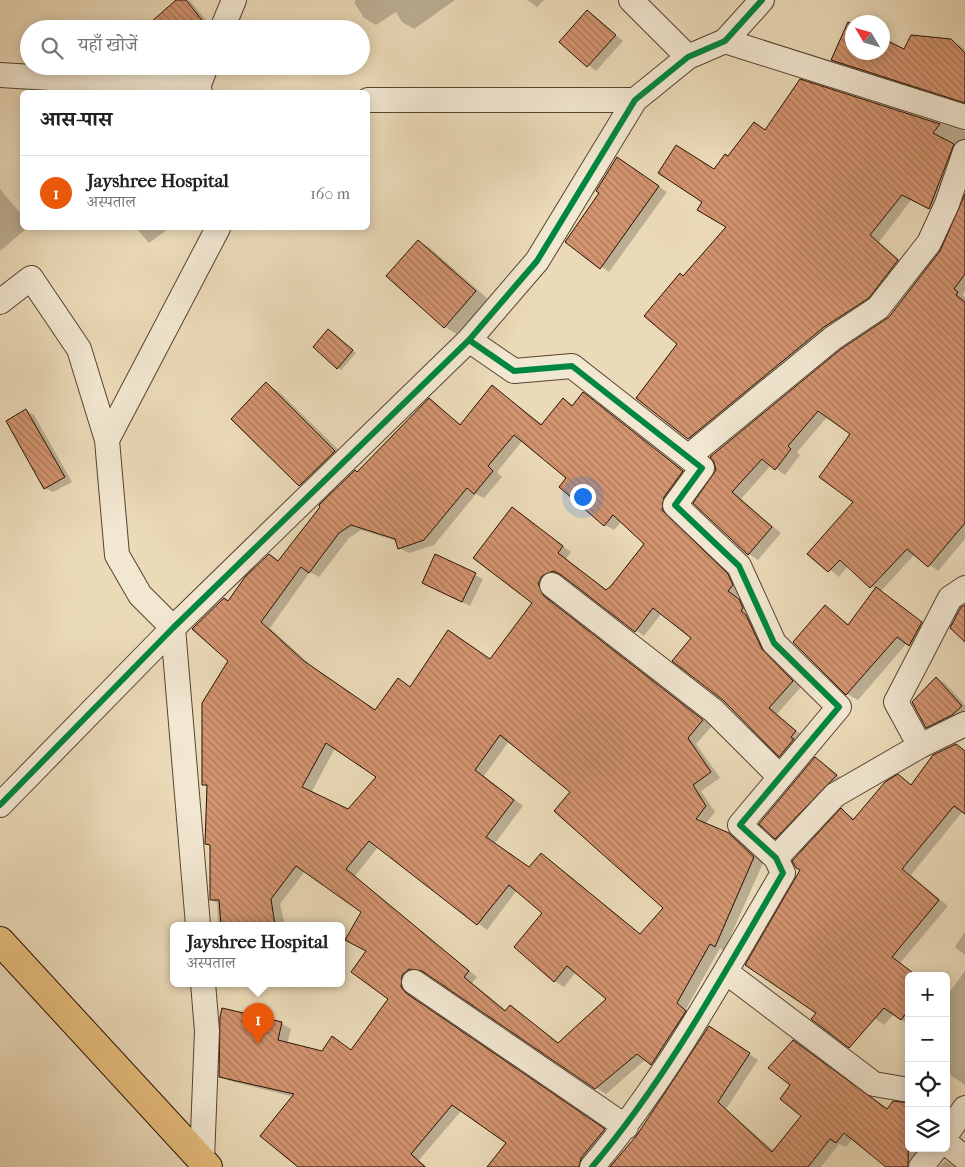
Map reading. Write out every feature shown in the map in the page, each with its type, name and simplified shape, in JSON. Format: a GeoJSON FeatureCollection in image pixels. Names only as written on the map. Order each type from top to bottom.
{"type":"FeatureCollection","features":[{"type":"Feature","properties":{"kind":"main road"},"geometry":{"type":"LineString","coordinates":[[0,941],[205,1163]]}},
{"type":"Feature","properties":{"kind":"street"},"geometry":{"type":"LineString","coordinates":[[226,20],[234,0]]}},
{"type":"Feature","properties":{"kind":"street"},"geometry":{"type":"LineString","coordinates":[[631,0],[688,57]]}},
{"type":"Feature","properties":{"kind":"street"},"geometry":{"type":"LineString","coordinates":[[1,800],[173,628],[469,340],[537,261],[636,100],[688,57],[725,41],[762,0]]}},
{"type":"Feature","properties":{"kind":"street"},"geometry":{"type":"LineString","coordinates":[[725,41],[965,117]]}},
{"type":"Feature","properties":{"kind":"street"},"geometry":{"type":"LineString","coordinates":[[0,75],[201,82]]}},
{"type":"Feature","properties":{"kind":"street"},"geometry":{"type":"LineString","coordinates":[[370,100],[636,100]]}},
{"type":"Feature","properties":{"kind":"street"},"geometry":{"type":"LineString","coordinates":[[688,458],[833,338],[878,308],[929,243],[947,204],[965,152]]}},
{"type":"Feature","properties":{"kind":"street"},"geometry":{"type":"LineString","coordinates":[[107,440],[217,230]]}},
{"type":"Feature","properties":{"kind":"street"},"geometry":{"type":"LineString","coordinates":[[0,302],[31,278],[79,349],[107,440],[117,555],[140,595],[173,628],[198,922]]}},
{"type":"Feature","properties":{"kind":"street"},"geometry":{"type":"LineString","coordinates":[[469,340],[514,371],[572,366],[702,468],[674,505],[739,566],[774,643],[839,707],[740,825],[776,858],[782,873],[726,972],[626,1127],[592,1167]]}},
{"type":"Feature","properties":{"kind":"street"},"geometry":{"type":"LineString","coordinates":[[552,584],[714,711],[780,777]]}},
{"type":"Feature","properties":{"kind":"street"},"geometry":{"type":"LineString","coordinates":[[920,746],[896,702],[950,598],[965,588]]}},
{"type":"Feature","properties":{"kind":"street"},"geometry":{"type":"LineString","coordinates":[[776,858],[835,795],[920,746],[965,723]]}},
{"type":"Feature","properties":{"kind":"street"},"geometry":{"type":"LineString","coordinates":[[726,972],[874,1084],[905,1089]]}},
{"type":"Feature","properties":{"kind":"street"},"geometry":{"type":"LineString","coordinates":[[414,982],[626,1127]]}},
{"type":"Feature","properties":{"kind":"street"},"geometry":{"type":"LineString","coordinates":[[203,987],[207,1031],[205,1163]]}},
{"type":"Feature","properties":{"kind":"street"},"geometry":{"type":"LineString","coordinates":[[950,1129],[965,1108]]}},
{"type":"Feature","properties":{"kind":"street"},"geometry":{"type":"LineString","coordinates":[[950,1135],[965,1158]]}},
{"type":"Feature","properties":{"kind":"street"},"geometry":{"type":"LineString","coordinates":[[922,1167],[933,1152]]}},
{"type":"Feature","properties":{"kind":"building"},"geometry":{"type":"Polygon","coordinates":[[[176,0],[186,0],[202,20],[153,20],[176,0]]]}},
{"type":"Feature","properties":{"kind":"building"},"geometry":{"type":"Polygon","coordinates":[[[587,10],[616,35],[587,67],[559,42],[587,10]]]}},
{"type":"Feature","properties":{"kind":"building"},"geometry":{"type":"Polygon","coordinates":[[[845,29],[845,60],[890,60],[890,42],[904,49],[911,35],[951,39],[965,53],[965,103],[831,60],[845,29]]]}},
{"type":"Feature","properties":{"kind":"building"},"geometry":{"type":"Polygon","coordinates":[[[800,79],[940,124],[933,133],[954,144],[929,209],[902,195],[870,235],[898,260],[869,298],[824,327],[688,439],[636,398],[677,344],[644,316],[680,273],[683,276],[726,227],[697,210],[702,202],[658,173],[676,145],[714,169],[725,154],[728,156],[754,122],[765,130],[800,79]]]}},
{"type":"Feature","properties":{"kind":"building"},"geometry":{"type":"Polygon","coordinates":[[[617,157],[659,186],[600,269],[565,242],[599,193],[596,191],[617,157]]]}},
{"type":"Feature","properties":{"kind":"building"},"geometry":{"type":"Polygon","coordinates":[[[965,194],[965,274],[954,289],[958,292],[956,295],[965,302],[965,523],[928,567],[907,549],[870,588],[840,560],[828,572],[807,554],[853,502],[819,477],[850,434],[818,411],[788,446],[791,449],[775,470],[762,459],[732,492],[772,527],[748,555],[693,503],[716,470],[714,462],[710,457],[841,349],[889,317],[940,251],[965,194]]]}},
{"type":"Feature","properties":{"kind":"building"},"geometry":{"type":"Polygon","coordinates":[[[418,240],[476,291],[444,328],[386,276],[418,240]]]}},
{"type":"Feature","properties":{"kind":"building"},"geometry":{"type":"Polygon","coordinates":[[[328,329],[353,350],[337,369],[313,347],[328,329]]]}},
{"type":"Feature","properties":{"kind":"building"},"geometry":{"type":"Polygon","coordinates":[[[266,382],[335,451],[299,486],[231,419],[266,382]]]}},
{"type":"Feature","properties":{"kind":"building"},"geometry":{"type":"Polygon","coordinates":[[[492,385],[541,425],[563,398],[572,406],[583,392],[683,471],[664,497],[662,510],[728,574],[733,585],[728,591],[739,599],[743,608],[741,611],[746,615],[762,649],[793,681],[769,708],[796,731],[791,737],[794,739],[779,757],[724,701],[672,661],[691,638],[653,608],[635,632],[560,574],[553,571],[542,576],[538,584],[544,596],[703,720],[688,738],[711,772],[693,785],[706,806],[696,819],[729,833],[754,857],[715,947],[710,944],[677,1003],[686,1011],[651,1065],[637,1054],[595,1089],[422,971],[409,969],[402,975],[401,987],[406,993],[605,1129],[581,1158],[579,1167],[487,1167],[506,1143],[452,1105],[411,1154],[425,1167],[298,1167],[260,1136],[294,1094],[219,1077],[220,1017],[222,1008],[282,1022],[278,1040],[322,1051],[332,1036],[351,1050],[388,999],[351,972],[366,951],[345,940],[361,912],[296,866],[271,899],[275,922],[221,922],[219,900],[210,900],[210,845],[205,844],[207,785],[202,785],[202,703],[228,661],[192,629],[224,598],[228,601],[245,577],[269,554],[278,561],[320,507],[319,505],[355,470],[357,472],[429,398],[460,425],[492,385]],[[514,435],[488,466],[493,471],[474,494],[467,488],[424,540],[398,549],[395,539],[351,525],[339,533],[309,573],[301,567],[261,622],[304,661],[375,710],[398,678],[410,687],[448,630],[490,659],[532,603],[473,558],[512,507],[563,546],[558,553],[606,590],[644,544],[613,515],[604,526],[559,487],[566,478],[514,435]],[[500,735],[475,770],[514,800],[486,837],[529,867],[541,853],[640,934],[663,908],[554,811],[570,792],[500,735]],[[326,743],[302,787],[348,809],[376,777],[326,743]],[[369,841],[346,869],[469,971],[464,977],[505,1011],[510,1005],[558,1043],[606,999],[567,966],[554,982],[514,947],[542,913],[509,885],[477,925],[369,841]]]}},
{"type":"Feature","properties":{"kind":"building"},"geometry":{"type":"Polygon","coordinates":[[[26,409],[65,477],[44,489],[6,421],[26,409]]]}},
{"type":"Feature","properties":{"kind":"building"},"geometry":{"type":"Polygon","coordinates":[[[435,554],[476,573],[462,602],[422,583],[435,554]]]}},
{"type":"Feature","properties":{"kind":"building"},"geometry":{"type":"Polygon","coordinates":[[[876,587],[922,622],[909,646],[897,637],[846,695],[793,642],[825,605],[848,625],[876,587]]]}},
{"type":"Feature","properties":{"kind":"building"},"geometry":{"type":"Polygon","coordinates":[[[965,605],[965,642],[950,628],[961,607],[965,605]]]}},
{"type":"Feature","properties":{"kind":"building"},"geometry":{"type":"Polygon","coordinates":[[[936,677],[962,706],[952,715],[926,728],[912,702],[936,677]]]}},
{"type":"Feature","properties":{"kind":"building"},"geometry":{"type":"Polygon","coordinates":[[[956,744],[965,751],[965,814],[954,806],[902,869],[939,900],[892,957],[912,972],[905,972],[905,1014],[901,1020],[884,1008],[849,1048],[811,1019],[816,1013],[745,965],[800,870],[796,868],[792,861],[841,808],[853,820],[885,782],[898,774],[911,785],[933,755],[956,744]]]}},
{"type":"Feature","properties":{"kind":"building"},"geometry":{"type":"Polygon","coordinates":[[[815,757],[837,775],[775,839],[759,824],[815,757]]]}},
{"type":"Feature","properties":{"kind":"building"},"geometry":{"type":"Polygon","coordinates":[[[709,1026],[750,1053],[718,1102],[772,1152],[801,1116],[780,1099],[790,1085],[768,1068],[793,1040],[887,1109],[893,1101],[905,1102],[905,1152],[908,1152],[908,1167],[886,1167],[844,1133],[836,1143],[830,1139],[808,1167],[610,1167],[637,1135],[709,1026]]]}},
{"type":"Feature","properties":{"kind":"cycle path"},"geometry":{"type":"LineString","coordinates":[[0,805],[173,628],[469,340],[537,261],[635,100],[688,57],[725,41],[762,0]]}},
{"type":"Feature","properties":{"kind":"cycle path"},"geometry":{"type":"LineString","coordinates":[[469,340],[514,371],[572,366],[702,468],[675,505],[739,566],[774,643],[839,707],[740,825],[776,858],[783,873],[717,987],[670,1062],[592,1167]]}},
{"type":"Feature","properties":{"kind":"place","name":"Jayshree Hospital"},"geometry":{"type":"Point","coordinates":[258,1044]}}]}
